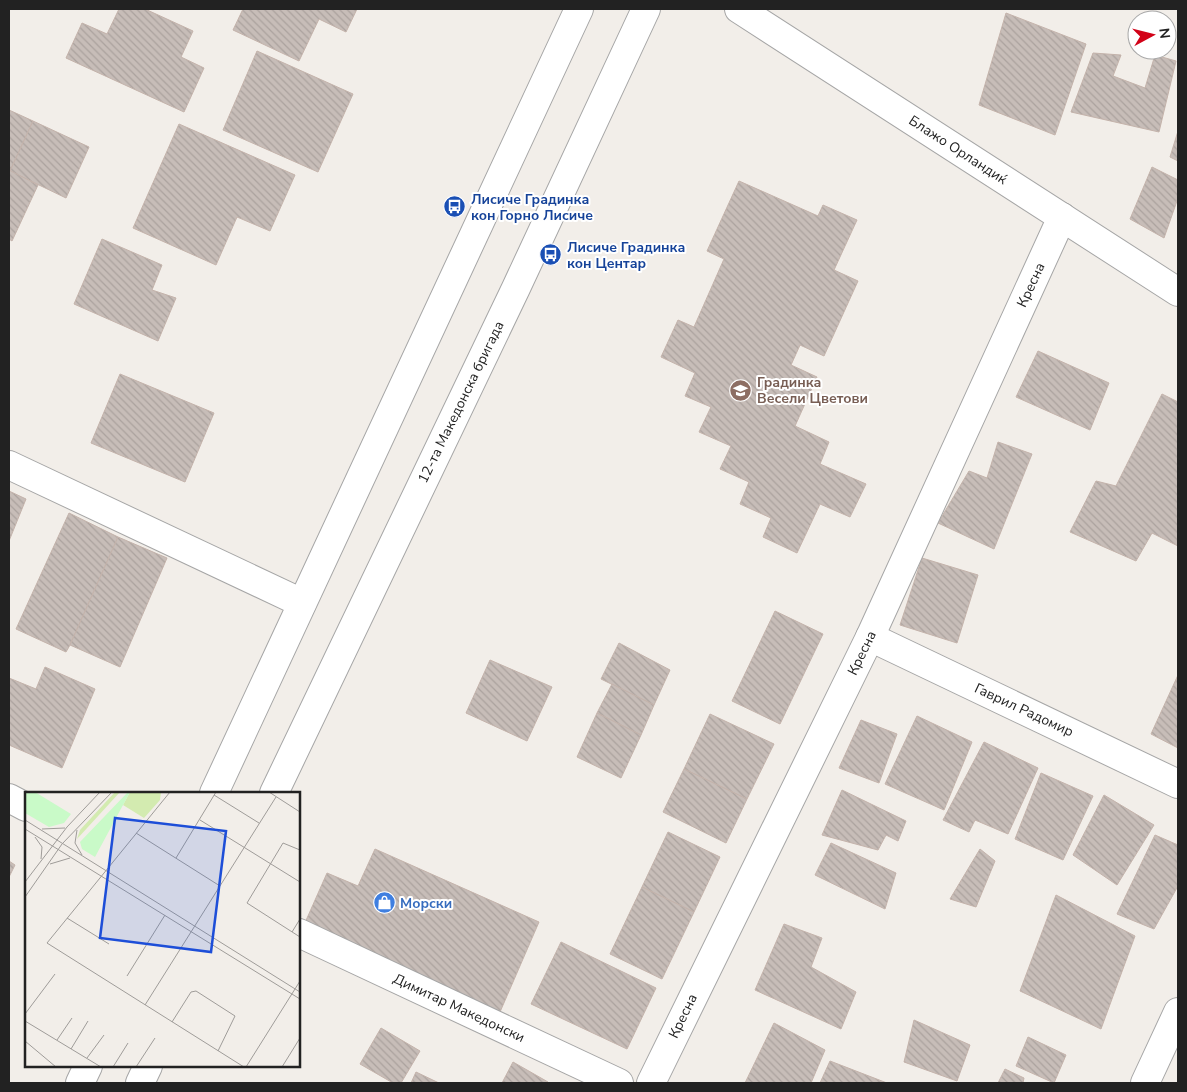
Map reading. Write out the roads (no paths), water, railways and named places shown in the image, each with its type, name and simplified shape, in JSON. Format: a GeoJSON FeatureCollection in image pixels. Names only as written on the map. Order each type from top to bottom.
{"type":"FeatureCollection","features":[{"type":"Feature","properties":{"kind":"street"},"geometry":{"type":"LineString","coordinates":[[214,792],[579,9]]}},
{"type":"Feature","properties":{"kind":"street","name":"12-та Македонска бригада"},"geometry":{"type":"LineString","coordinates":[[274,792],[516,288],[646,9]]}},
{"type":"Feature","properties":{"kind":"street","name":"Блажо Орландиќ"},"geometry":{"type":"LineString","coordinates":[[739,9],[1178,292]]}},
{"type":"Feature","properties":{"kind":"street","name":"Кресна"},"geometry":{"type":"LineString","coordinates":[[650,1083],[870,637],[1062,217]]}},
{"type":"Feature","properties":{"kind":"street"},"geometry":{"type":"LineString","coordinates":[[9,465],[302,603]]}},
{"type":"Feature","properties":{"kind":"street","name":"Гаврил Радомир"},"geometry":{"type":"LineString","coordinates":[[870,637],[1178,784]]}},
{"type":"Feature","properties":{"kind":"street"},"geometry":{"type":"LineString","coordinates":[[9,798],[25,806]]}},
{"type":"Feature","properties":{"kind":"street","name":"Димитар Македонски"},"geometry":{"type":"LineString","coordinates":[[300,933],[619,1083]]}},
{"type":"Feature","properties":{"kind":"street"},"geometry":{"type":"LineString","coordinates":[[1145,1083],[1178,1012]]}},
{"type":"Feature","properties":{"kind":"street"},"geometry":{"type":"LineString","coordinates":[[80,1083],[88,1067]]}},
{"type":"Feature","properties":{"kind":"street"},"geometry":{"type":"LineString","coordinates":[[140,1083],[148,1067]]}},
{"type":"Feature","properties":{"kind":"place","name":"Лисиче Градинка кон Горно Лисиче"},"geometry":{"type":"Point","coordinates":[455,207]}},
{"type":"Feature","properties":{"kind":"place","name":"Лисиче Градинка кон Центар"},"geometry":{"type":"Point","coordinates":[551,255]}},
{"type":"Feature","properties":{"kind":"place","name":"Градинка Весели Цветови"},"geometry":{"type":"Point","coordinates":[741,390]}},
{"type":"Feature","properties":{"kind":"place","name":"Морски"},"geometry":{"type":"Point","coordinates":[384,903]}}]}
